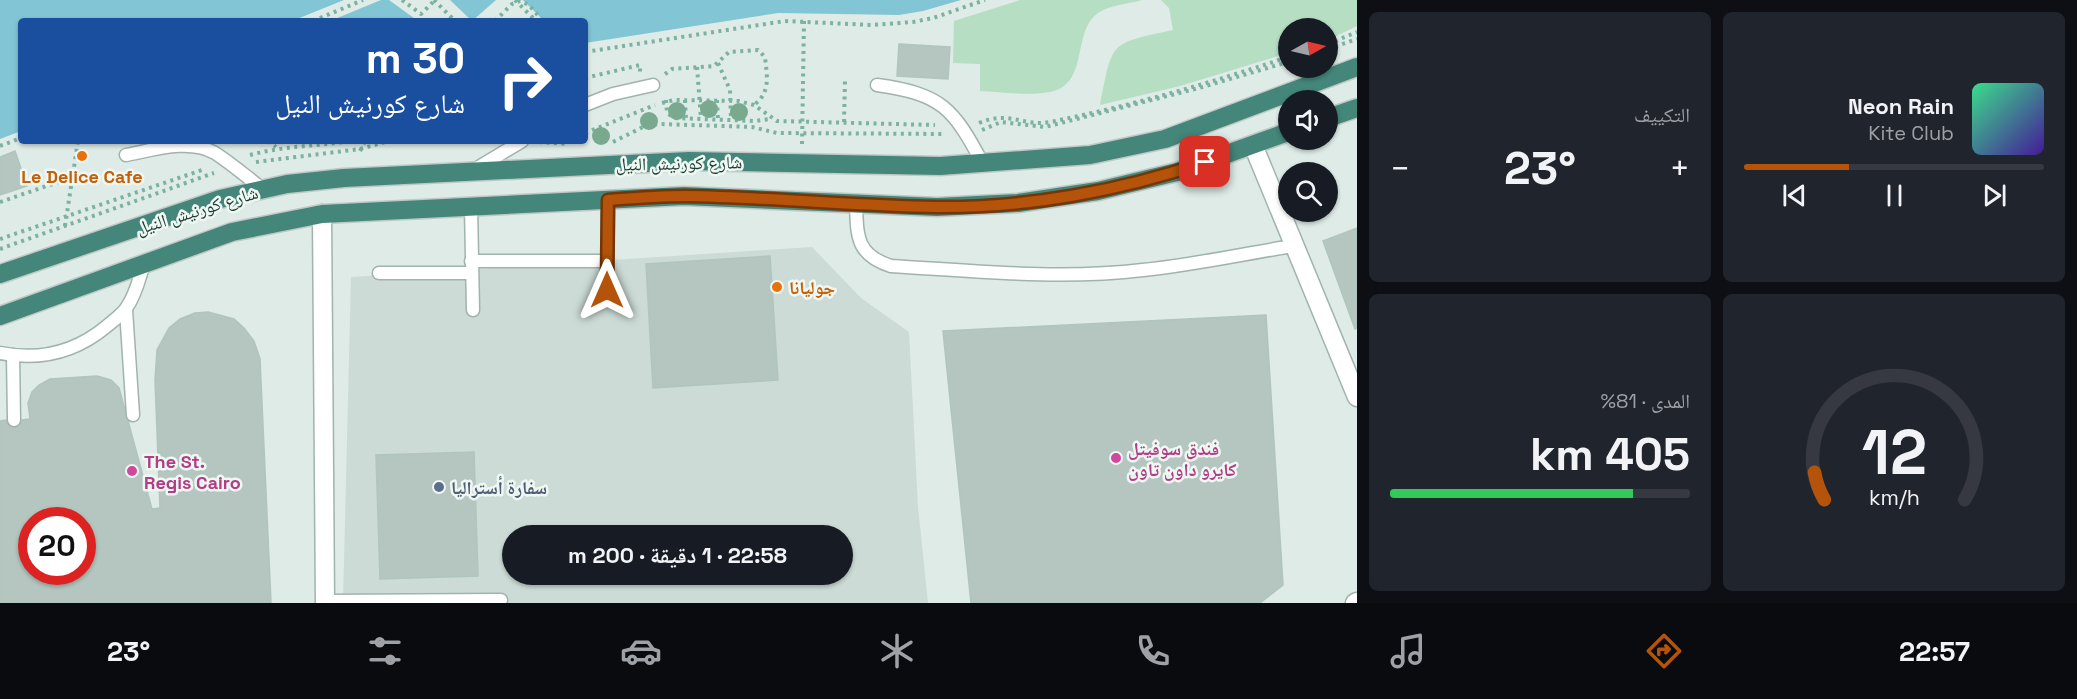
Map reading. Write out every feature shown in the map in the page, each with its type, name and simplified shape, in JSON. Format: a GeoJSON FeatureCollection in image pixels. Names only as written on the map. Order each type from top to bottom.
{"type":"FeatureCollection","features":[{"type":"Feature","properties":{"kind":"highway","name":"شارع كورنيش النيل"},"geometry":{"type":"LineString","coordinates":[[0,274],[220,199],[287,184],[344,178],[688,161],[940,166],[1090,155],[1165,139],[1357,67]]}},
{"type":"Feature","properties":{"kind":"highway"},"geometry":{"type":"LineString","coordinates":[[1338,115],[1357,108]]}},
{"type":"Feature","properties":{"kind":"highway","name":"شارع كورنيش النيل"},"geometry":{"type":"LineString","coordinates":[[0,316],[232,232],[322,214],[684,196],[938,207],[1018,203],[1098,191],[1177,172],[1278,136]]}},
{"type":"Feature","properties":{"kind":"street"},"geometry":{"type":"LineString","coordinates":[[1253,145],[1357,397]]}},
{"type":"Feature","properties":{"kind":"street"},"geometry":{"type":"LineString","coordinates":[[322,214],[325,602]]}},
{"type":"Feature","properties":{"kind":"lane"},"geometry":{"type":"LineString","coordinates":[[588,104],[613,94],[653,85]]}},
{"type":"Feature","properties":{"kind":"lane"},"geometry":{"type":"LineString","coordinates":[[878,85],[906,89],[937,102],[950,112],[967,134],[983,164]]}},
{"type":"Feature","properties":{"kind":"lane"},"geometry":{"type":"LineString","coordinates":[[473,171],[517,144]]}},
{"type":"Feature","properties":{"kind":"lane"},"geometry":{"type":"LineString","coordinates":[[126,155],[190,146],[214,153],[264,190]]}},
{"type":"Feature","properties":{"kind":"lane"},"geometry":{"type":"LineString","coordinates":[[607,290],[608,200]]}},
{"type":"Feature","properties":{"kind":"lane"},"geometry":{"type":"LineString","coordinates":[[856,204],[856,233],[862,247],[874,261],[891,266],[1012,274],[1143,270],[1293,246]]}},
{"type":"Feature","properties":{"kind":"lane"},"geometry":{"type":"LineString","coordinates":[[471,206],[473,309]]}},
{"type":"Feature","properties":{"kind":"lane"},"geometry":{"type":"LineString","coordinates":[[379,273],[607,261]]}},
{"type":"Feature","properties":{"kind":"lane"},"geometry":{"type":"LineString","coordinates":[[132,415],[126,310],[144,264]]}},
{"type":"Feature","properties":{"kind":"lane"},"geometry":{"type":"LineString","coordinates":[[14,420],[6,354],[55,354],[75,347],[93,338],[126,310]]}},
{"type":"Feature","properties":{"kind":"lane"},"geometry":{"type":"LineString","coordinates":[[325,602],[501,600]]}},
{"type":"Feature","properties":{"kind":"path"},"geometry":{"type":"LineString","coordinates":[[320,18],[363,0]]}},
{"type":"Feature","properties":{"kind":"path"},"geometry":{"type":"LineString","coordinates":[[402,0],[422,14],[434,0],[450,18]]}},
{"type":"Feature","properties":{"kind":"path"},"geometry":{"type":"LineString","coordinates":[[514,0],[533,18]]}},
{"type":"Feature","properties":{"kind":"path"},"geometry":{"type":"LineString","coordinates":[[588,52],[766,23],[913,22],[933,18],[985,0]]}},
{"type":"Feature","properties":{"kind":"path"},"geometry":{"type":"LineString","coordinates":[[498,18],[512,4],[520,1],[529,4],[541,18]]}},
{"type":"Feature","properties":{"kind":"path"},"geometry":{"type":"LineString","coordinates":[[802,162],[804,21]]}},
{"type":"Feature","properties":{"kind":"path"},"geometry":{"type":"LineString","coordinates":[[1338,40],[1357,32]]}},
{"type":"Feature","properties":{"kind":"path"},"geometry":{"type":"LineString","coordinates":[[1338,46],[1357,39]]}},
{"type":"Feature","properties":{"kind":"path"},"geometry":{"type":"LineString","coordinates":[[664,77],[669,70],[710,67],[718,63],[729,52],[753,50],[762,53],[765,61],[767,88],[754,105]]}},
{"type":"Feature","properties":{"kind":"path"},"geometry":{"type":"LineString","coordinates":[[718,63],[730,90],[731,120]]}},
{"type":"Feature","properties":{"kind":"path"},"geometry":{"type":"LineString","coordinates":[[609,144],[645,126],[660,124],[752,127],[777,133],[967,134],[1001,122],[1045,127],[1199,88],[1278,65]]}},
{"type":"Feature","properties":{"kind":"path"},"geometry":{"type":"LineString","coordinates":[[697,68],[700,119]]}},
{"type":"Feature","properties":{"kind":"path"},"geometry":{"type":"LineString","coordinates":[[844,122],[845,80]]}},
{"type":"Feature","properties":{"kind":"path"},"geometry":{"type":"LineString","coordinates":[[666,93],[668,116],[718,120],[770,119]]}},
{"type":"Feature","properties":{"kind":"path"},"geometry":{"type":"LineString","coordinates":[[685,100],[686,119]]}},
{"type":"Feature","properties":{"kind":"path"},"geometry":{"type":"LineString","coordinates":[[717,100],[718,120]]}},
{"type":"Feature","properties":{"kind":"path"},"geometry":{"type":"LineString","coordinates":[[0,146],[18,139]]}},
{"type":"Feature","properties":{"kind":"path"},"geometry":{"type":"LineString","coordinates":[[65,226],[78,144]]}},
{"type":"Feature","properties":{"kind":"path"},"geometry":{"type":"LineString","coordinates":[[271,144],[276,148]]}},
{"type":"Feature","properties":{"kind":"path"},"geometry":{"type":"LineString","coordinates":[[0,239],[226,162],[276,148],[301,148],[330,144]]}},
{"type":"Feature","properties":{"kind":"path"},"geometry":{"type":"LineString","coordinates":[[0,202],[73,177]]}},
{"type":"Feature","properties":{"kind":"shaded area"},"geometry":{"type":"Polygon","coordinates":[[[812,247],[861,298],[909,332],[918,507],[928,603],[343,603],[351,277],[812,247]]]}},
{"type":"Feature","properties":{"kind":"green space"},"geometry":{"type":"Polygon","coordinates":[[[1020,0],[1142,0],[1108,8],[1098,13],[1085,32],[1071,79],[1062,87],[1050,92],[1033,94],[980,91],[980,64],[953,63],[954,21],[1020,0]]]}},
{"type":"Feature","properties":{"kind":"green space"},"geometry":{"type":"Polygon","coordinates":[[[1161,0],[1357,0],[1357,26],[1338,35],[1338,18],[1278,18],[1278,56],[1180,86],[1100,105],[1108,68],[1117,48],[1136,38],[1173,30],[1169,8],[1161,0]]]}},
{"type":"Feature","properties":{"kind":"water"},"geometry":{"type":"Polygon","coordinates":[[[0,0],[344,0],[299,18],[18,18],[18,132],[0,139],[0,0]]]}},
{"type":"Feature","properties":{"kind":"water"},"geometry":{"type":"Polygon","coordinates":[[[381,0],[389,0],[414,18],[337,18],[381,0]]]}},
{"type":"Feature","properties":{"kind":"water"},"geometry":{"type":"Polygon","coordinates":[[[450,0],[496,0],[475,18],[469,18],[450,0]]]}},
{"type":"Feature","properties":{"kind":"water"},"geometry":{"type":"Polygon","coordinates":[[[523,0],[961,0],[899,15],[778,13],[588,43],[588,18],[541,18],[523,0]]]}},
{"type":"Feature","properties":{"kind":"building"},"geometry":{"type":"Polygon","coordinates":[[[899,44],[950,47],[948,79],[897,76],[899,44]]]}},
{"type":"Feature","properties":{"kind":"building"},"geometry":{"type":"Polygon","coordinates":[[[15,151],[27,186],[0,195],[0,157],[15,151]]]}},
{"type":"Feature","properties":{"kind":"building"},"geometry":{"type":"Polygon","coordinates":[[[1357,228],[1357,328],[1355,329],[1323,241],[1357,228]]]}},
{"type":"Feature","properties":{"kind":"building"},"geometry":{"type":"Polygon","coordinates":[[[770,256],[778,380],[653,388],[646,264],[770,256]]]}},
{"type":"Feature","properties":{"kind":"building","name":"The St. Regis Cairo"},"geometry":{"type":"Polygon","coordinates":[[[208,312],[234,319],[254,341],[260,359],[271,603],[0,603],[0,421],[6,420],[10,427],[15,428],[21,424],[22,420],[30,419],[28,403],[32,392],[50,379],[97,376],[111,380],[119,388],[152,509],[160,508],[155,380],[157,350],[169,328],[180,319],[195,313],[208,312]]]}},
{"type":"Feature","properties":{"kind":"building","name":"فندق سوفيتل كايرو داون تاون"},"geometry":{"type":"Polygon","coordinates":[[[1266,315],[1283,585],[1260,603],[971,603],[943,331],[1266,315]]]}},
{"type":"Feature","properties":{"kind":"building"},"geometry":{"type":"Polygon","coordinates":[[[474,452],[478,576],[380,579],[376,455],[474,452]]]}},
{"type":"Feature","properties":{"kind":"place","name":"Le Delice Cafe"},"geometry":{"type":"Point","coordinates":[82,156]}},
{"type":"Feature","properties":{"kind":"place","name":"جوليانا"},"geometry":{"type":"Point","coordinates":[777,287]}},
{"type":"Feature","properties":{"kind":"place","name":"فندق سوفيتل كايرو داون تاون"},"geometry":{"type":"Point","coordinates":[1116,458]}},
{"type":"Feature","properties":{"kind":"place","name":"The St. Regis Cairo"},"geometry":{"type":"Point","coordinates":[132,471]}},
{"type":"Feature","properties":{"kind":"place","name":"سفارة أستراليا"},"geometry":{"type":"Point","coordinates":[439,487]}},
{"type":"Feature","properties":{"kind":"route"},"geometry":{"type":"LineString","coordinates":[[607,290],[608,200],[684,196],[938,207],[1018,203],[1098,191],[1177,172],[1205,162]]}}]}
